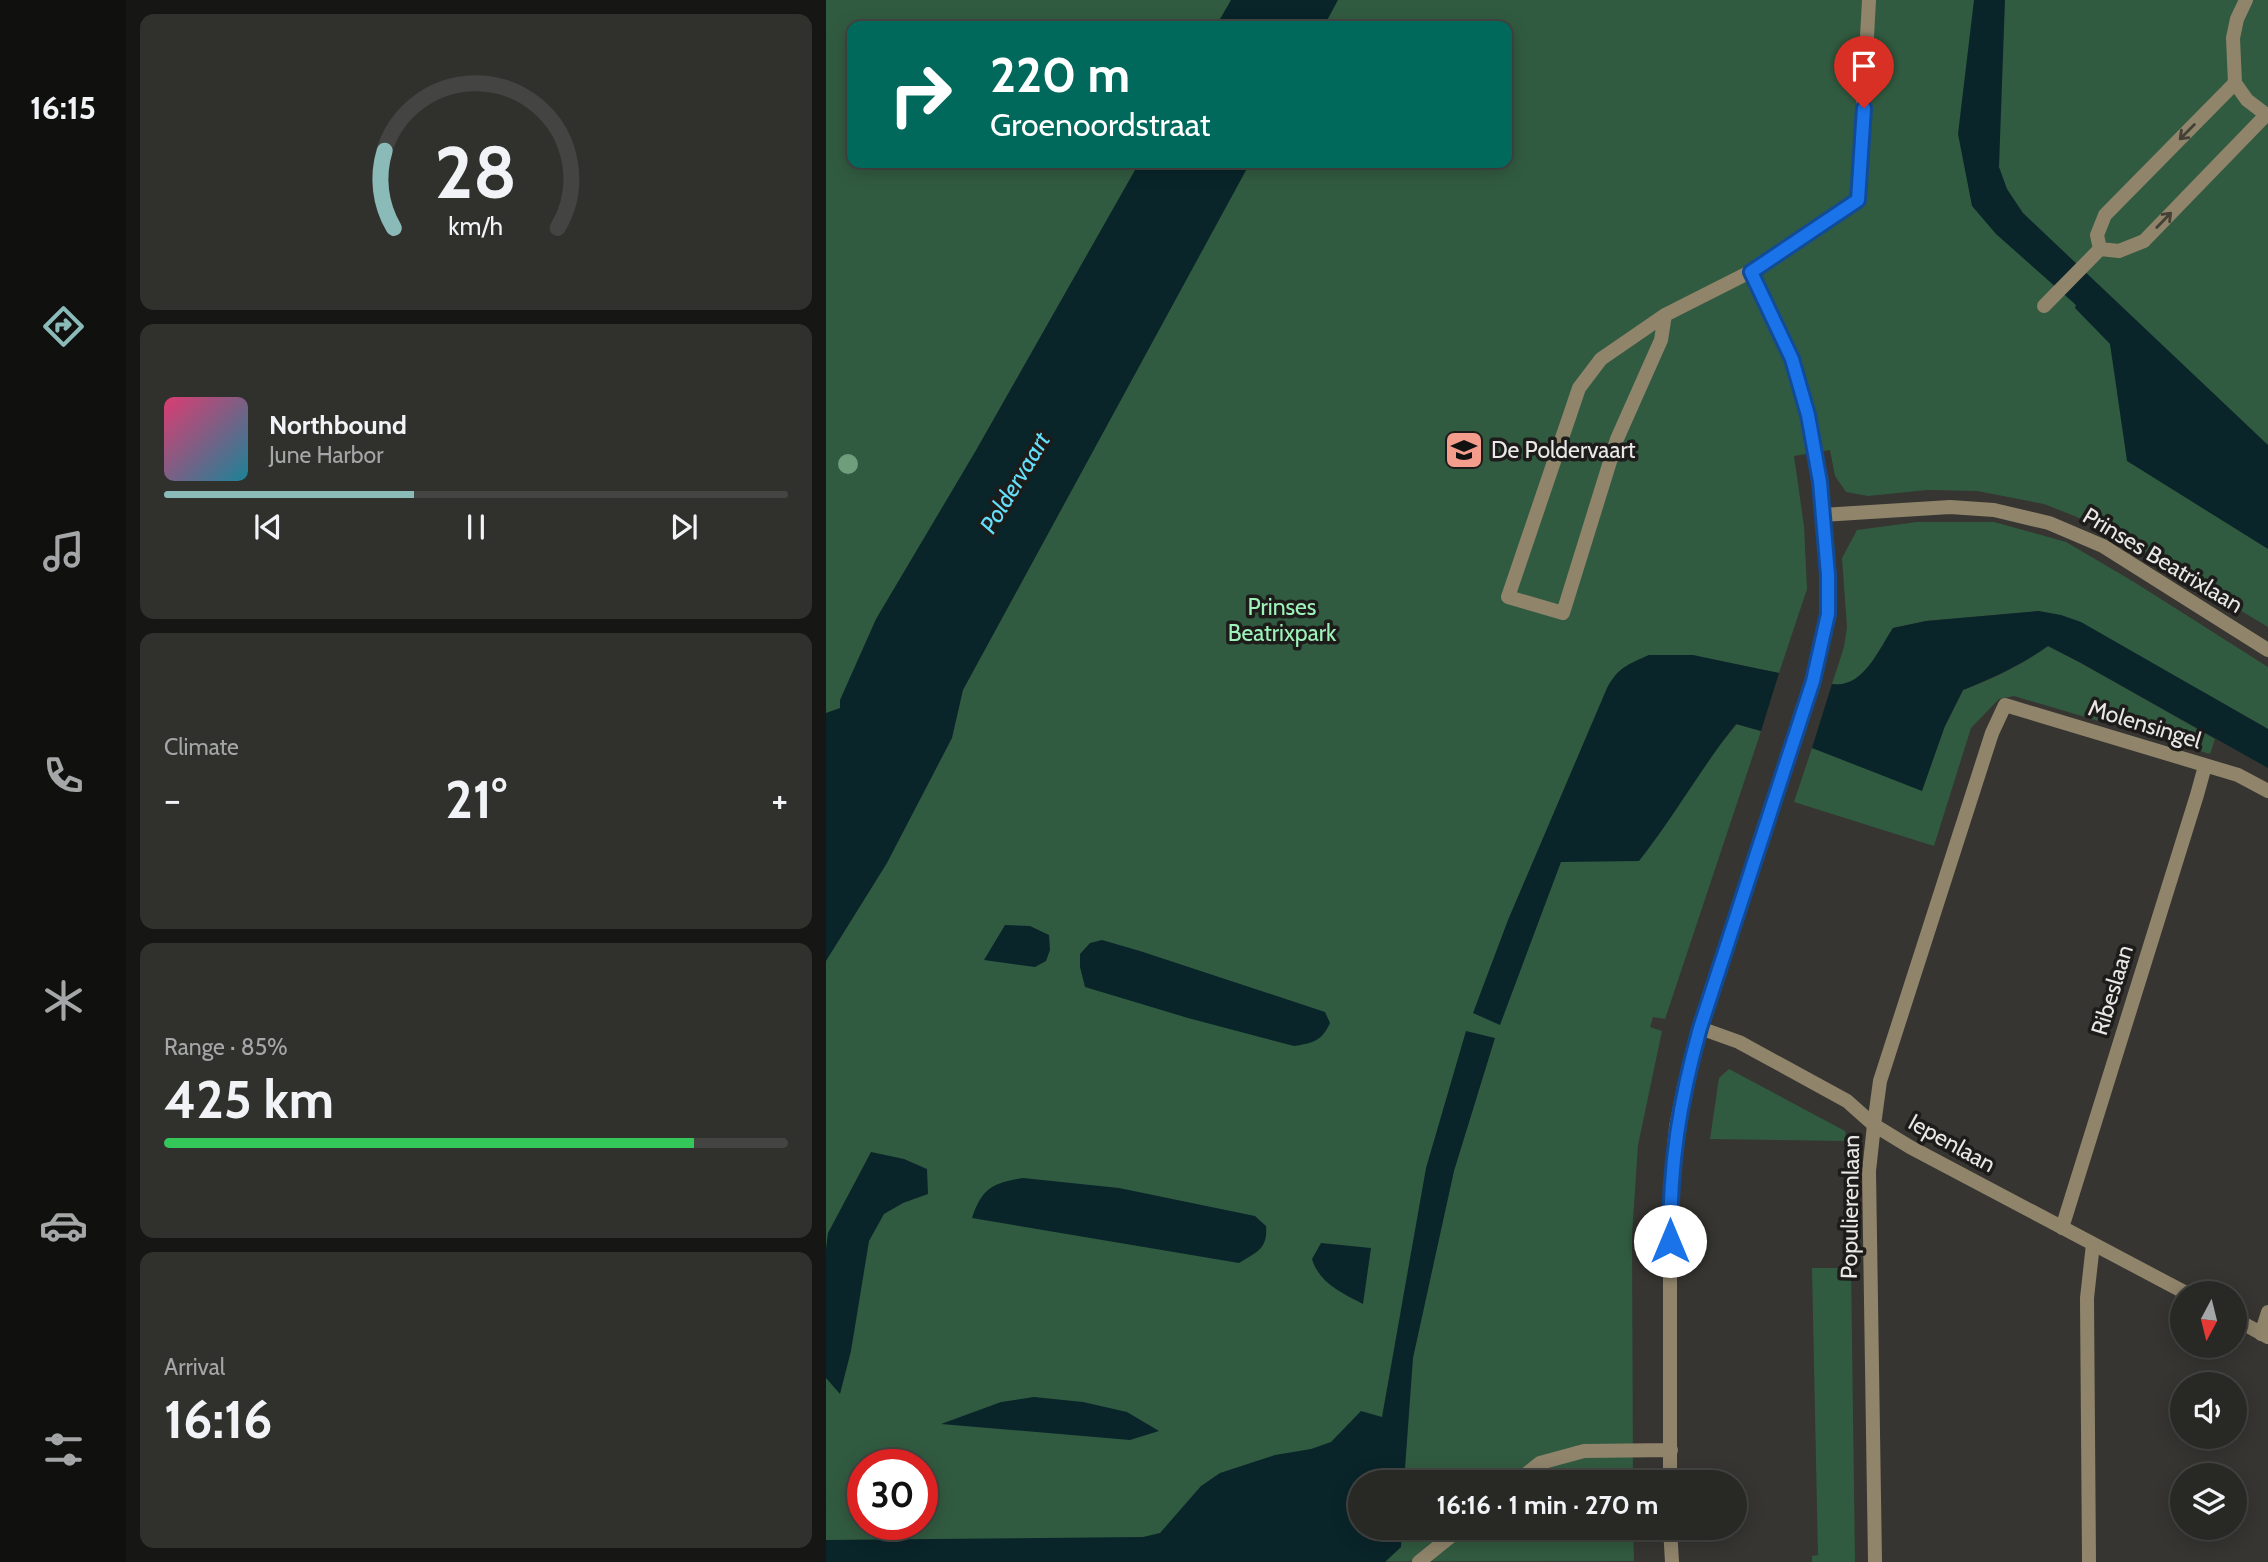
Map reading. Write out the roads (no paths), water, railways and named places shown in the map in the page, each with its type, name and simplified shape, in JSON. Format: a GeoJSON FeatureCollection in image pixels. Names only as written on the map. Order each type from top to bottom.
{"type":"FeatureCollection","features":[{"type":"Feature","properties":{"kind":"street"},"geometry":{"type":"LineString","coordinates":[[1665,315],[1661,340],[1616,439],[1563,613],[1508,597],[1579,388],[1601,359],[1665,315],[1751,272],[1858,200],[1869,0]]}},
{"type":"Feature","properties":{"kind":"street"},"geometry":{"type":"LineString","coordinates":[[2095,254],[2119,251],[2144,241],[2267,115],[2247,100],[2235,83],[2233,38],[2237,19],[2246,0]]}},
{"type":"Feature","properties":{"kind":"street"},"geometry":{"type":"LineString","coordinates":[[2044,306],[2095,254],[2105,215],[2235,83]]}},
{"type":"Feature","properties":{"kind":"street"},"geometry":{"type":"LineString","coordinates":[[1670,1470],[1670,1189],[1678,1116],[1700,1028],[1822,649],[1828,614],[1828,575],[1818,464],[1797,377],[1783,337],[1751,272]]}},
{"type":"Feature","properties":{"kind":"street","name":"Prinses Beatrixlaan"},"geometry":{"type":"LineString","coordinates":[[1822,514],[1950,507],[1994,510],[2049,523],[2103,547],[2268,650]]}},
{"type":"Feature","properties":{"kind":"street","name":"Molensingel"},"geometry":{"type":"LineString","coordinates":[[2005,705],[2238,775],[2268,791]]}},
{"type":"Feature","properties":{"kind":"street","name":"Populierenlaan"},"geometry":{"type":"LineString","coordinates":[[1875,1562],[1870,1171],[1880,1081],[1992,733],[2005,705]]}},
{"type":"Feature","properties":{"kind":"street","name":"Ribeslaan"},"geometry":{"type":"LineString","coordinates":[[2062,1228],[2205,766]]}},
{"type":"Feature","properties":{"kind":"street","name":"Iepenlaan"},"geometry":{"type":"LineString","coordinates":[[1700,1028],[1739,1042],[1847,1101],[1874,1125],[1910,1147],[2170,1285]]}},
{"type":"Feature","properties":{"kind":"street"},"geometry":{"type":"LineString","coordinates":[[2089,1562],[2087,1298],[2093,1244]]}},
{"type":"Feature","properties":{"kind":"street"},"geometry":{"type":"LineString","coordinates":[[2247,1326],[2265,1336],[2268,1312]]}},
{"type":"Feature","properties":{"kind":"street"},"geometry":{"type":"LineString","coordinates":[[1531,1470],[1540,1463],[1584,1451],[1671,1450]]}},
{"type":"Feature","properties":{"kind":"street"},"geometry":{"type":"LineString","coordinates":[[1419,1562],[1446,1540]]}},
{"type":"Feature","properties":{"kind":"street"},"geometry":{"type":"LineString","coordinates":[[1671,1540],[1672,1562]]}},
{"type":"Feature","properties":{"kind":"water"},"geometry":{"type":"Polygon","coordinates":[[[1231,0],[1338,0],[1327,21],[1219,21],[1231,0]]]}},
{"type":"Feature","properties":{"kind":"water"},"geometry":{"type":"Polygon","coordinates":[[[1974,0],[2005,0],[1999,167],[2007,189],[2023,213],[2268,445],[2268,549],[2127,461],[2110,344],[2075,308],[2076,305],[1996,234],[1972,206],[1958,134],[1974,0]]]}},
{"type":"Feature","properties":{"kind":"water","name":"Poldervaart"},"geometry":{"type":"Polygon","coordinates":[[[1136,168],[1247,168],[963,690],[952,738],[887,863],[826,961],[826,713],[840,708],[840,700],[876,619],[975,452],[1136,168]]]}},
{"type":"Feature","properties":{"kind":"water"},"geometry":{"type":"Polygon","coordinates":[[[2039,611],[2081,622],[2268,729],[2268,768],[2048,646],[2007,671],[1963,690],[1945,726],[1922,791],[1812,748],[1832,684],[1843,684],[1861,674],[1893,628],[1926,621],[2039,611]]]}},
{"type":"Feature","properties":{"kind":"water"},"geometry":{"type":"Polygon","coordinates":[[[1649,655],[1693,655],[1779,673],[1761,731],[1736,724],[1639,861],[1561,862],[1500,1025],[1473,1013],[1508,920],[1607,688],[1620,671],[1649,655]]]}},
{"type":"Feature","properties":{"kind":"water"},"geometry":{"type":"Polygon","coordinates":[[[1005,925],[1030,926],[1049,935],[1050,950],[1046,961],[1035,967],[984,960],[1005,925]]]}},
{"type":"Feature","properties":{"kind":"water"},"geometry":{"type":"Polygon","coordinates":[[[1102,940],[1325,1012],[1330,1023],[1324,1034],[1316,1040],[1294,1046],[1085,987],[1080,954],[1090,943],[1102,940]]]}},
{"type":"Feature","properties":{"kind":"water"},"geometry":{"type":"Polygon","coordinates":[[[1466,1031],[1495,1038],[1454,1171],[1413,1358],[1405,1470],[1348,1470],[1348,1540],[1401,1540],[1401,1547],[1385,1562],[826,1562],[826,1540],[1143,1537],[1160,1533],[1201,1486],[1220,1473],[1275,1455],[1311,1449],[1331,1442],[1361,1411],[1382,1417],[1426,1168],[1466,1031]]]}},
{"type":"Feature","properties":{"kind":"water"},"geometry":{"type":"Polygon","coordinates":[[[871,1152],[904,1159],[927,1169],[928,1194],[903,1203],[884,1214],[869,1241],[851,1351],[840,1394],[826,1378],[828,1233],[871,1152]]]}},
{"type":"Feature","properties":{"kind":"water"},"geometry":{"type":"Polygon","coordinates":[[[1023,1178],[1119,1188],[1255,1216],[1266,1226],[1265,1240],[1260,1249],[1239,1263],[972,1218],[980,1200],[990,1189],[1004,1182],[1023,1178]]]}},
{"type":"Feature","properties":{"kind":"water"},"geometry":{"type":"Polygon","coordinates":[[[1321,1243],[1371,1248],[1363,1304],[1332,1286],[1320,1275],[1312,1259],[1321,1243]]]}},
{"type":"Feature","properties":{"kind":"water"},"geometry":{"type":"Polygon","coordinates":[[[1034,1397],[1083,1402],[1127,1412],[1159,1431],[1130,1440],[941,1424],[1001,1402],[1034,1397]]]}},
{"type":"Feature","properties":{"kind":"place","name":"De Poldervaart"},"geometry":{"type":"Point","coordinates":[1464,450]}},
{"type":"Feature","properties":{"kind":"park label","name":"Prinses Beatrixpark"},"geometry":{"type":"Point","coordinates":[1282,620]}}]}
